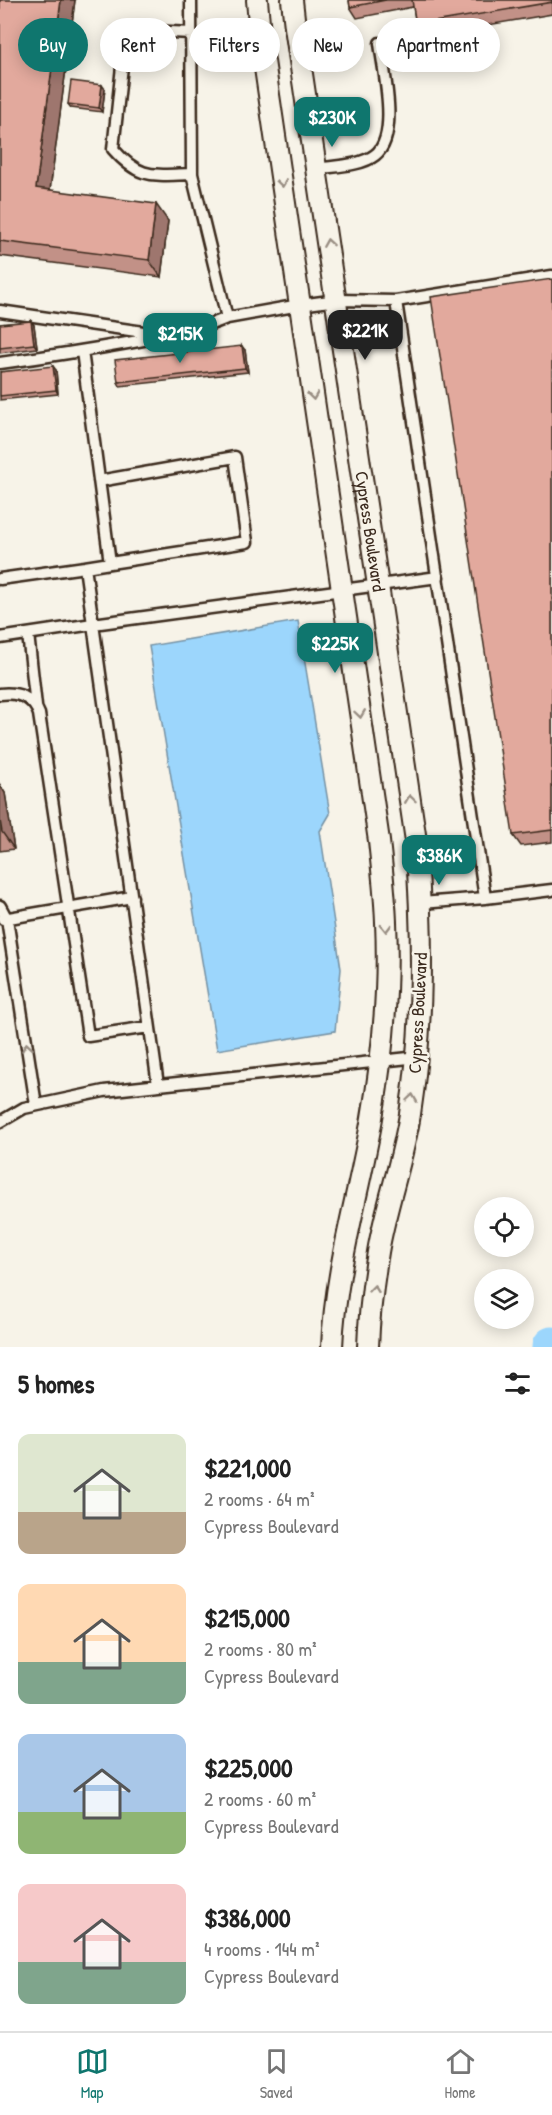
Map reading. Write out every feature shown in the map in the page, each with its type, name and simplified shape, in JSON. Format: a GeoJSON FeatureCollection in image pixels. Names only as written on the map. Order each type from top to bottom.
{"type":"FeatureCollection","features":[{"type":"Feature","properties":{"kind":"street","name":"Cypress Boulevard"},"geometry":{"type":"LineString","coordinates":[[257,0],[379,841],[386,922],[386,984],[381,1060],[372,1119],[345,1246],[332,1347]]}},
{"type":"Feature","properties":{"kind":"street","name":"Cypress Boulevard"},"geometry":{"type":"LineString","coordinates":[[292,0],[416,841],[421,903],[422,990],[418,1057],[410,1117],[378,1251],[368,1347]]}},
{"type":"Feature","properties":{"kind":"lane"},"geometry":{"type":"LineString","coordinates":[[191,0],[191,18]]}},
{"type":"Feature","properties":{"kind":"lane"},"geometry":{"type":"LineString","coordinates":[[189,33],[151,31],[135,34],[124,48],[112,149],[127,165],[144,173],[192,174]]}},
{"type":"Feature","properties":{"kind":"lane"},"geometry":{"type":"LineString","coordinates":[[191,72],[192,174],[227,318]]}},
{"type":"Feature","properties":{"kind":"lane"},"geometry":{"type":"LineString","coordinates":[[316,169],[361,161],[374,156],[380,149],[386,137],[389,120],[383,72]]}},
{"type":"Feature","properties":{"kind":"lane"},"geometry":{"type":"LineString","coordinates":[[0,363],[167,336],[202,328],[227,318],[300,304],[337,300],[396,301],[552,276]]}},
{"type":"Feature","properties":{"kind":"lane"},"geometry":{"type":"LineString","coordinates":[[396,301],[485,898]]}},
{"type":"Feature","properties":{"kind":"lane"},"geometry":{"type":"LineString","coordinates":[[0,311],[167,336]]}},
{"type":"Feature","properties":{"kind":"lane"},"geometry":{"type":"LineString","coordinates":[[82,351],[110,563]]}},
{"type":"Feature","properties":{"kind":"lane"},"geometry":{"type":"LineString","coordinates":[[0,579],[248,542],[235,457],[99,480]]}},
{"type":"Feature","properties":{"kind":"lane"},"geometry":{"type":"LineString","coordinates":[[85,567],[158,1085]]}},
{"type":"Feature","properties":{"kind":"lane"},"geometry":{"type":"LineString","coordinates":[[0,638],[438,577]]}},
{"type":"Feature","properties":{"kind":"lane"},"geometry":{"type":"LineString","coordinates":[[28,634],[36,706],[41,720],[88,1036],[149,1027]]}},
{"type":"Feature","properties":{"kind":"lane"},"geometry":{"type":"LineString","coordinates":[[0,694],[14,693],[26,698],[36,706]]}},
{"type":"Feature","properties":{"kind":"lane"},"geometry":{"type":"LineString","coordinates":[[421,903],[552,890]]}},
{"type":"Feature","properties":{"kind":"lane"},"geometry":{"type":"LineString","coordinates":[[4,919],[132,897]]}},
{"type":"Feature","properties":{"kind":"lane"},"geometry":{"type":"LineString","coordinates":[[0,906],[36,1105]]}},
{"type":"Feature","properties":{"kind":"lane"},"geometry":{"type":"LineString","coordinates":[[0,1122],[24,1108],[104,1091],[418,1057]]}},
{"type":"Feature","properties":{"kind":"water"},"geometry":{"type":"Polygon","coordinates":[[[298,621],[330,814],[320,831],[341,969],[335,1031],[217,1050],[149,646],[298,621]]]}},
{"type":"Feature","properties":{"kind":"building"},"geometry":{"type":"Polygon","coordinates":[[[0,0],[61,0],[59,18],[18,18],[18,72],[51,72],[36,188],[156,204],[149,260],[0,241],[0,0]]]}},
{"type":"Feature","properties":{"kind":"building"},"geometry":{"type":"Polygon","coordinates":[[[349,0],[386,0],[350,7],[349,0]]]}},
{"type":"Feature","properties":{"kind":"building"},"geometry":{"type":"Polygon","coordinates":[[[412,0],[552,0],[552,2],[457,18],[415,18],[412,0]]]}},
{"type":"Feature","properties":{"kind":"building"},"geometry":{"type":"Polygon","coordinates":[[[71,81],[102,85],[99,108],[68,104],[71,81]]]}},
{"type":"Feature","properties":{"kind":"building"},"geometry":{"type":"Polygon","coordinates":[[[552,279],[552,830],[513,835],[431,297],[552,279]]]}},
{"type":"Feature","properties":{"kind":"building"},"geometry":{"type":"Polygon","coordinates":[[[31,321],[34,344],[0,348],[0,324],[31,321]]]}},
{"type":"Feature","properties":{"kind":"building"},"geometry":{"type":"Polygon","coordinates":[[[242,346],[245,368],[118,382],[115,360],[242,346]]]}},
{"type":"Feature","properties":{"kind":"building"},"geometry":{"type":"Polygon","coordinates":[[[53,366],[56,390],[0,396],[0,372],[53,366]]]}}]}
